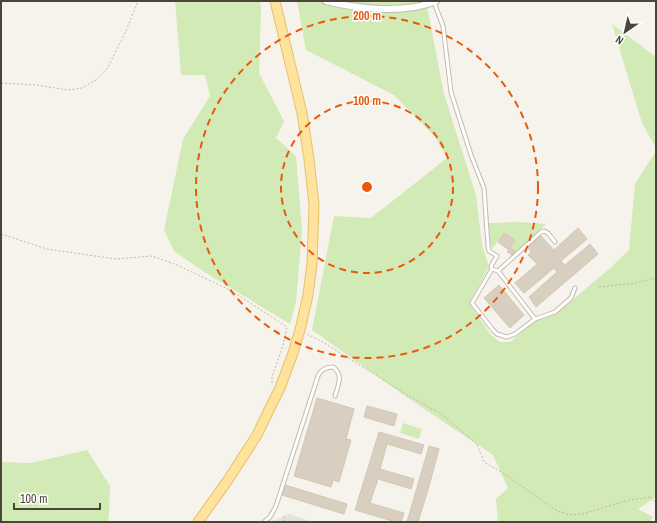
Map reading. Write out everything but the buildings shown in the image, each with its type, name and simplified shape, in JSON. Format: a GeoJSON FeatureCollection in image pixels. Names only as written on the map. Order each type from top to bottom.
{"type":"FeatureCollection","features":[{"type":"Feature","properties":{"kind":"main road"},"geometry":{"type":"LineString","coordinates":[[198,522],[228,480],[256,435],[280,388],[300,330],[308,295],[312,264],[314,205],[302,113],[275,1]]}},
{"type":"Feature","properties":{"kind":"street"},"geometry":{"type":"LineString","coordinates":[[326,1],[362,7],[392,8],[411,7],[435,1]]}},
{"type":"Feature","properties":{"kind":"lane"},"geometry":{"type":"LineString","coordinates":[[435,1],[443,26],[451,92],[471,155],[484,188],[489,251],[497,256],[491,266],[492,269],[472,303],[493,330],[502,337],[511,336],[535,319],[555,312],[571,298],[575,288]]}},
{"type":"Feature","properties":{"kind":"lane"},"geometry":{"type":"LineString","coordinates":[[498,271],[541,232],[544,231],[548,233],[555,242]]}},
{"type":"Feature","properties":{"kind":"lane"},"geometry":{"type":"LineString","coordinates":[[492,269],[498,271],[535,319]]}},
{"type":"Feature","properties":{"kind":"lane"},"geometry":{"type":"LineString","coordinates":[[264,522],[270,517],[276,506],[319,372],[326,368],[332,367],[338,372],[340,377],[335,396]]}},
{"type":"Feature","properties":{"kind":"path"},"geometry":{"type":"LineString","coordinates":[[1,83],[36,85],[68,90],[82,88],[96,80],[107,69],[126,31],[138,1]]}},
{"type":"Feature","properties":{"kind":"path"},"geometry":{"type":"LineString","coordinates":[[1,234],[47,249],[116,259],[152,256],[177,265],[232,291],[288,327],[272,377],[272,383],[280,388]]}},
{"type":"Feature","properties":{"kind":"path"},"geometry":{"type":"LineString","coordinates":[[599,287],[635,283],[656,278]]}},
{"type":"Feature","properties":{"kind":"path"},"geometry":{"type":"LineString","coordinates":[[300,330],[412,398],[440,413],[477,444],[484,462],[503,473],[556,511],[570,515],[582,514],[629,500],[651,497],[654,501],[656,501]]}},
{"type":"Feature","properties":{"kind":"path"},"geometry":{"type":"LineString","coordinates":[[283,522],[285,514]]}},
{"type":"Feature","properties":{"kind":"green space"},"geometry":{"type":"Polygon","coordinates":[[[175,1],[260,1],[259,73],[284,121],[276,138],[296,156],[302,231],[296,302],[290,324],[206,273],[174,251],[164,230],[183,139],[210,96],[205,75],[181,75],[175,1]]]}},
{"type":"Feature","properties":{"kind":"green space"},"geometry":{"type":"Polygon","coordinates":[[[297,1],[426,1],[444,94],[476,195],[482,245],[489,267],[469,303],[491,335],[500,342],[510,342],[535,321],[556,314],[629,250],[635,184],[656,151],[656,497],[638,509],[653,517],[650,522],[498,522],[496,499],[508,488],[493,455],[408,398],[312,330],[334,216],[371,218],[447,158],[435,137],[394,95],[306,50],[297,1]]]}},
{"type":"Feature","properties":{"kind":"green space"},"geometry":{"type":"Polygon","coordinates":[[[612,24],[656,57],[656,148],[642,123],[612,24]]]}},
{"type":"Feature","properties":{"kind":"green space"},"geometry":{"type":"Polygon","coordinates":[[[518,222],[546,224],[513,256],[515,251],[510,248],[515,240],[504,233],[492,249],[489,223],[518,222]]]}},
{"type":"Feature","properties":{"kind":"green space"},"geometry":{"type":"Polygon","coordinates":[[[403,423],[422,429],[419,439],[400,433],[403,423]]]}},
{"type":"Feature","properties":{"kind":"green space"},"geometry":{"type":"Polygon","coordinates":[[[87,450],[110,486],[108,522],[1,522],[1,462],[30,463],[87,450]]]}},
{"type":"Feature","properties":{"kind":"shaded area"},"geometry":{"type":"Polygon","coordinates":[[[290,514],[312,522],[270,522],[290,514]]]}}]}
